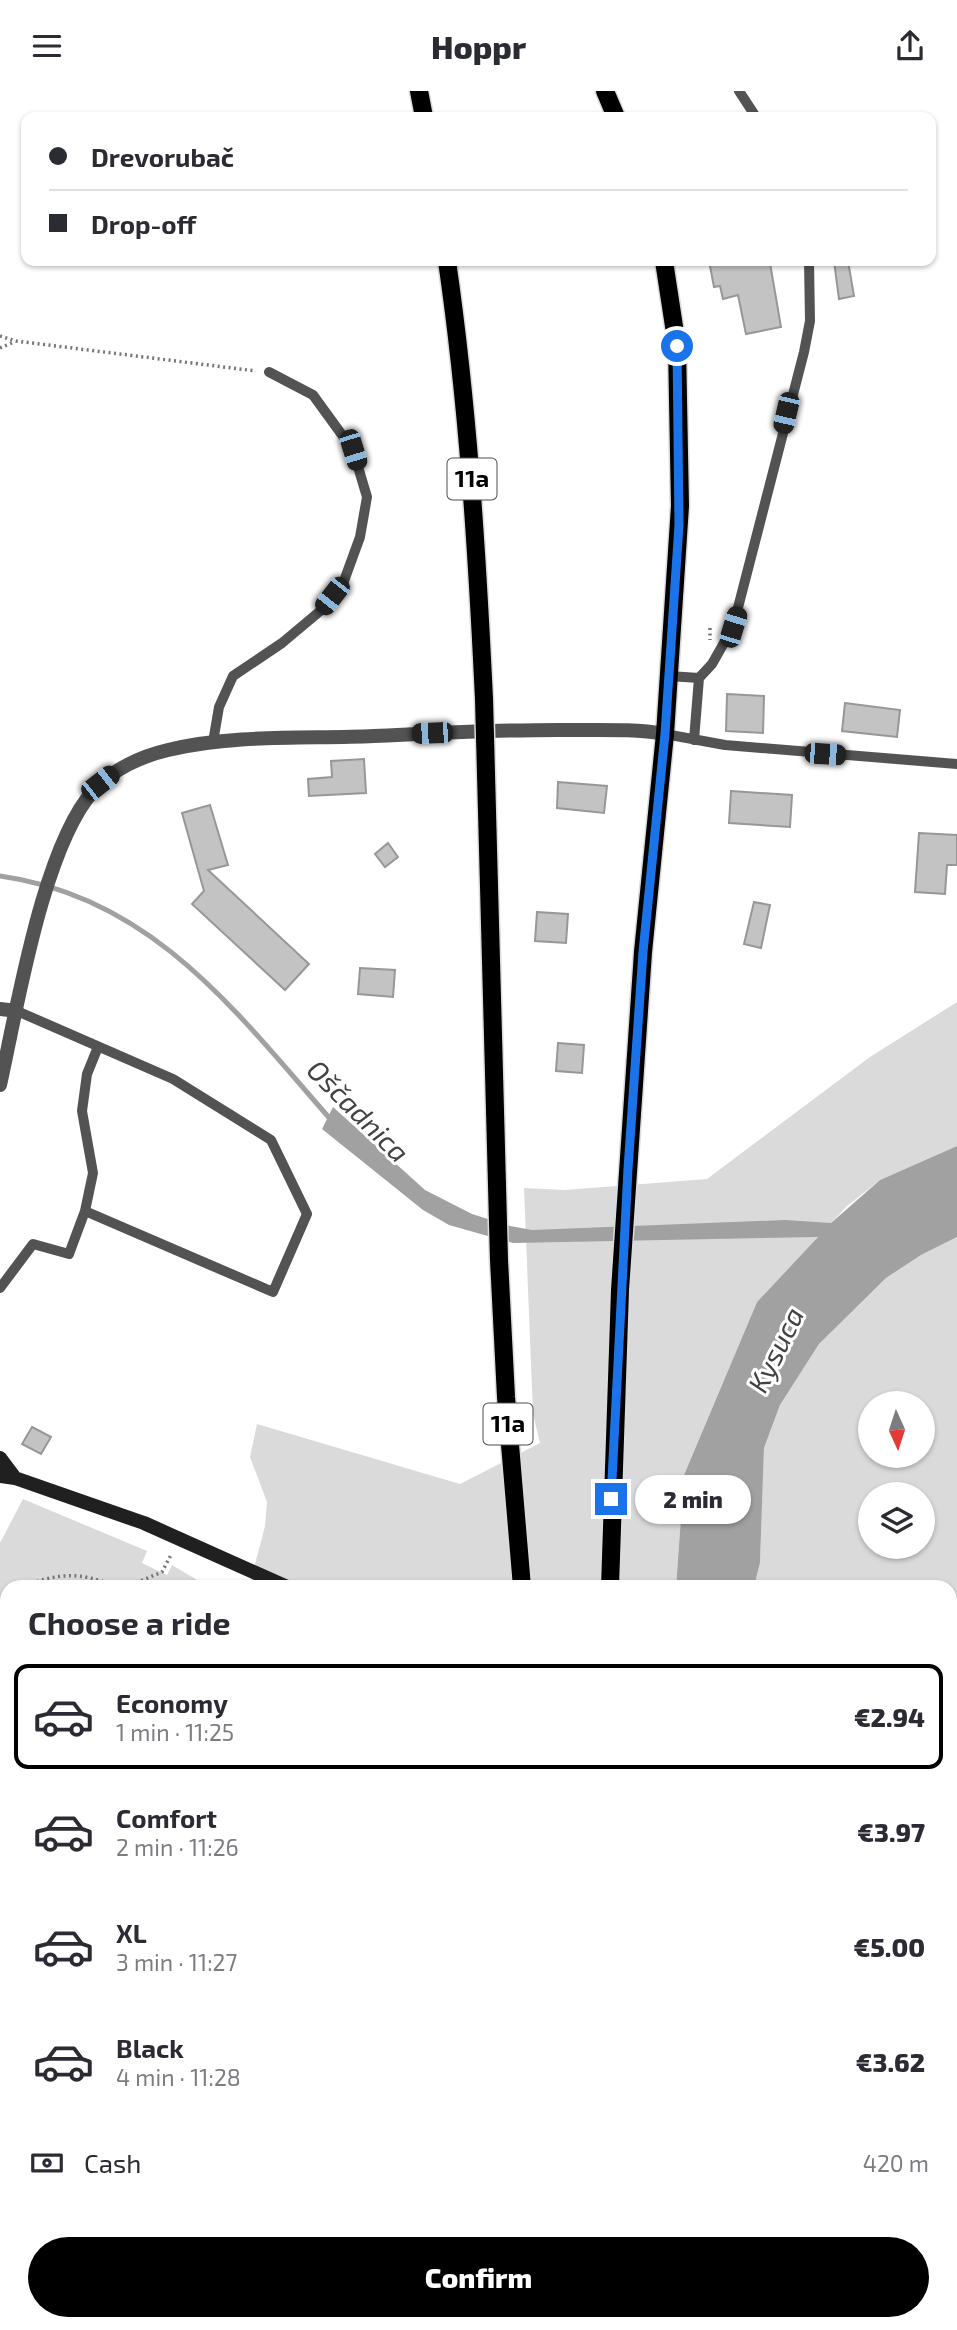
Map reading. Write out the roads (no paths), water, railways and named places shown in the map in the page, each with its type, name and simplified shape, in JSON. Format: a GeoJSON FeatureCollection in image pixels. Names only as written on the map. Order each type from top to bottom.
{"type":"FeatureCollection","features":[{"type":"Feature","properties":{"kind":"main road"},"geometry":{"type":"LineString","coordinates":[[419,91],[423,112]]}},
{"type":"Feature","properties":{"kind":"main road"},"geometry":{"type":"LineString","coordinates":[[605,91],[614,112]]}},
{"type":"Feature","properties":{"kind":"main road","name":"11a"},"geometry":{"type":"LineString","coordinates":[[448,266],[465,395],[477,541],[484,699],[499,1260],[506,1397],[521,1580]]}},
{"type":"Feature","properties":{"kind":"main road"},"geometry":{"type":"LineString","coordinates":[[610,1580],[620,1290],[643,952],[665,734],[680,506],[680,410],[675,327],[665,266]]}},
{"type":"Feature","properties":{"kind":"street"},"geometry":{"type":"LineString","coordinates":[[0,1086],[35,935],[52,874],[74,819],[100,783],[152,754],[214,742],[541,729],[645,731],[665,734]]}},
{"type":"Feature","properties":{"kind":"street"},"geometry":{"type":"LineString","coordinates":[[0,1009],[17,1011]]}},
{"type":"Feature","properties":{"kind":"street"},"geometry":{"type":"LineString","coordinates":[[0,1458],[8,1477],[144,1523],[271,1580]]}},
{"type":"Feature","properties":{"kind":"lane"},"geometry":{"type":"LineString","coordinates":[[740,91],[753,112]]}},
{"type":"Feature","properties":{"kind":"lane"},"geometry":{"type":"LineString","coordinates":[[694,740],[698,678],[712,664],[733,627],[748,577],[786,413],[806,342],[810,321],[810,266]]}},
{"type":"Feature","properties":{"kind":"lane"},"geometry":{"type":"LineString","coordinates":[[214,742],[219,707],[233,677],[319,612],[344,580],[360,537],[367,497],[353,450],[313,395],[269,372]]}},
{"type":"Feature","properties":{"kind":"lane"},"geometry":{"type":"LineString","coordinates":[[669,676],[698,678]]}},
{"type":"Feature","properties":{"kind":"lane"},"geometry":{"type":"LineString","coordinates":[[665,734],[725,745],[957,764]]}},
{"type":"Feature","properties":{"kind":"lane"},"geometry":{"type":"LineString","coordinates":[[17,1011],[173,1079],[271,1140],[307,1214],[273,1292],[85,1211]]}},
{"type":"Feature","properties":{"kind":"lane"},"geometry":{"type":"LineString","coordinates":[[0,1288],[33,1244],[69,1254],[85,1211],[93,1173],[82,1111],[86,1074],[98,1047]]}},
{"type":"Feature","properties":{"kind":"water","name":"Kysuca"},"geometry":{"type":"Polygon","coordinates":[[[333,1107],[425,1190],[472,1214],[532,1230],[785,1220],[831,1223],[880,1180],[957,1146],[957,1237],[921,1255],[886,1278],[819,1344],[780,1405],[764,1448],[760,1563],[756,1580],[676,1580],[684,1475],[757,1302],[818,1237],[513,1243],[449,1225],[423,1210],[322,1129],[333,1107]]]}},
{"type":"Feature","properties":{"kind":"waterway","name":"Oščadnica"},"geometry":{"type":"LineString","coordinates":[[0,876],[54,888],[103,908],[147,934],[188,966],[226,1002],[332,1121]]}}]}
